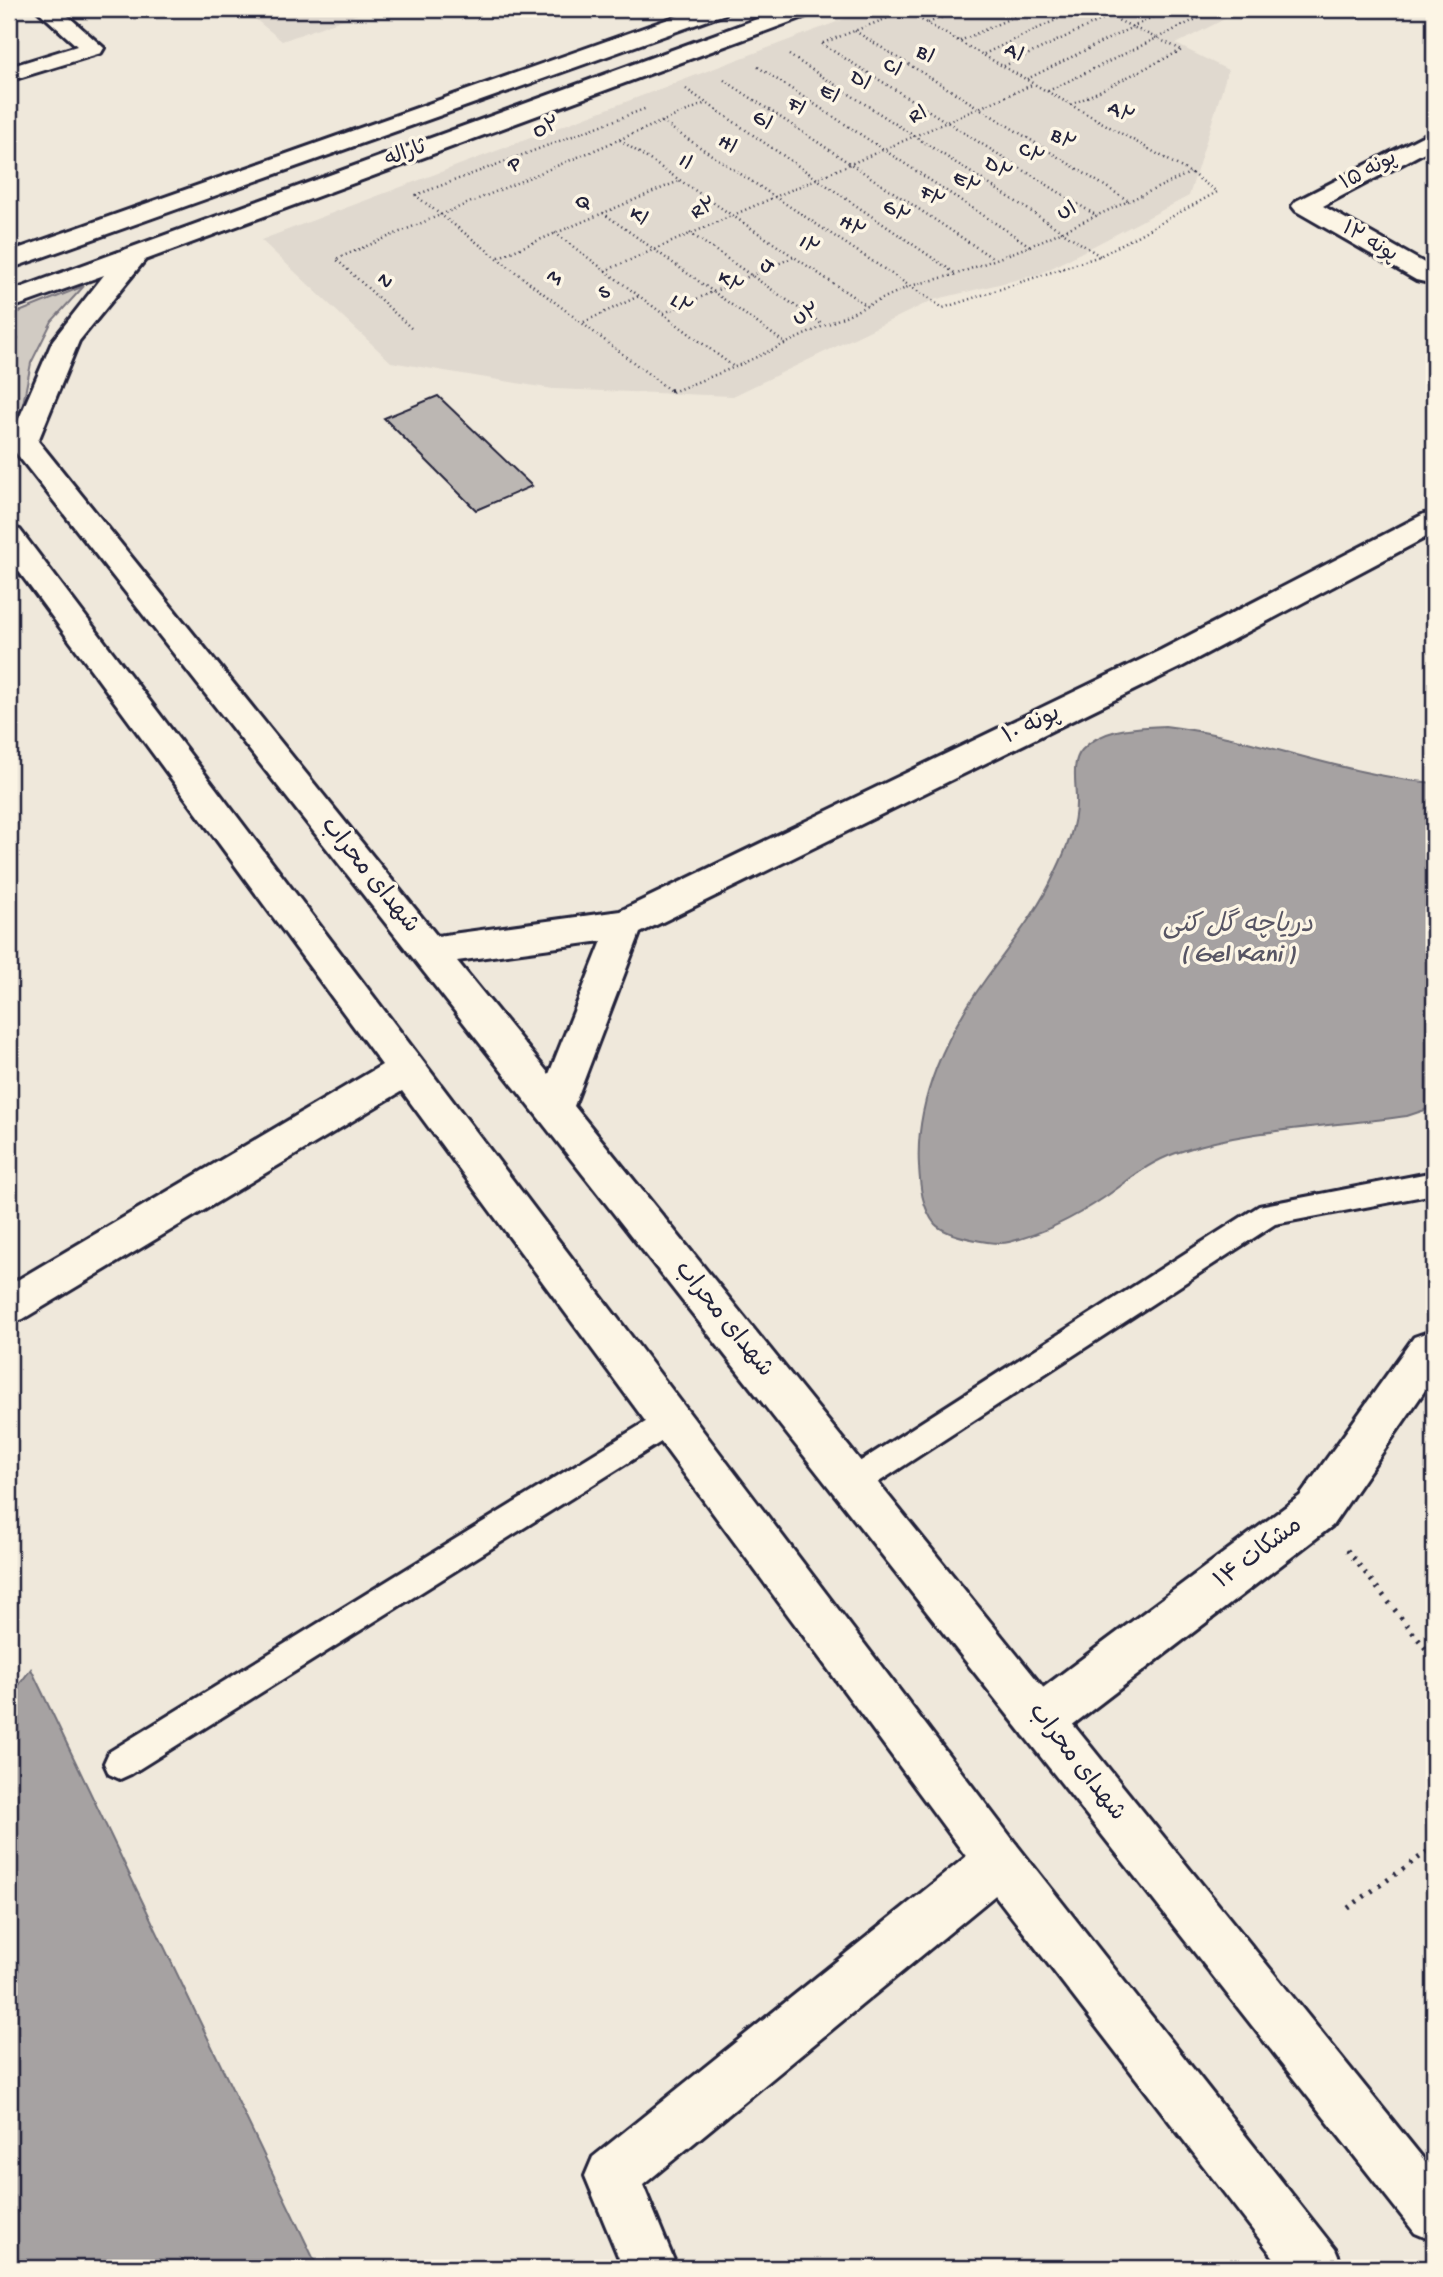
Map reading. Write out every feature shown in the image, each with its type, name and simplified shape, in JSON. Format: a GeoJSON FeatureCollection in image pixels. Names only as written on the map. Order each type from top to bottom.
{"type":"FeatureCollection","features":[{"type":"Feature","properties":{"kind":"main road"},"geometry":{"type":"LineString","coordinates":[[9,74],[93,48],[47,9]]}},
{"type":"Feature","properties":{"kind":"main road","name":"ثاراله"},"geometry":{"type":"LineString","coordinates":[[9,261],[718,9]]}},
{"type":"Feature","properties":{"kind":"main road","name":"ثاراله"},"geometry":{"type":"LineString","coordinates":[[9,301],[804,9]]}},
{"type":"Feature","properties":{"kind":"main road","name":"پونه ۱۵"},"geometry":{"type":"LineString","coordinates":[[1305,206],[1434,137]]}},
{"type":"Feature","properties":{"kind":"main road","name":"پونه ۱۲"},"geometry":{"type":"LineString","coordinates":[[1305,206],[1425,274],[1434,270]]}},
{"type":"Feature","properties":{"kind":"main road"},"geometry":{"type":"LineString","coordinates":[[9,239],[105,228]]}},
{"type":"Feature","properties":{"kind":"main road"},"geometry":{"type":"LineString","coordinates":[[105,228],[99,235],[98,242],[102,248],[117,254],[137,254]]}},
{"type":"Feature","properties":{"kind":"main road"},"geometry":{"type":"LineString","coordinates":[[16,435],[65,340],[137,254]]}},
{"type":"Feature","properties":{"kind":"main road","name":"شهدای محراب"},"geometry":{"type":"LineString","coordinates":[[16,435],[1434,2214]]}},
{"type":"Feature","properties":{"kind":"main road","name":"پونه ۱۰"},"geometry":{"type":"LineString","coordinates":[[429,951],[626,924],[1172,658],[1434,521]]}},
{"type":"Feature","properties":{"kind":"main road"},"geometry":{"type":"LineString","coordinates":[[9,537],[999,1861],[1316,2268]]}},
{"type":"Feature","properties":{"kind":"main road"},"geometry":{"type":"LineString","coordinates":[[554,1109],[626,924]]}},
{"type":"Feature","properties":{"kind":"main road"},"geometry":{"type":"LineString","coordinates":[[9,1306],[407,1069]]}},
{"type":"Feature","properties":{"kind":"main road","name":"مشکات ۱۴"},"geometry":{"type":"LineString","coordinates":[[1041,1719],[1316,1511],[1428,1372]]}},
{"type":"Feature","properties":{"kind":"main road"},"geometry":{"type":"LineString","coordinates":[[650,2268],[612,2176],[999,1861]]}},
{"type":"Feature","properties":{"kind":"lane"},"geometry":{"type":"LineString","coordinates":[[852,1483],[1269,1214],[1434,1183]]}},
{"type":"Feature","properties":{"kind":"lane"},"geometry":{"type":"LineString","coordinates":[[120,1763],[670,1420]]}},
{"type":"Feature","properties":{"kind":"path"},"geometry":{"type":"LineString","coordinates":[[928,23],[963,9]]}},
{"type":"Feature","properties":{"kind":"path"},"geometry":{"type":"LineString","coordinates":[[960,41],[1031,9]]}},
{"type":"Feature","properties":{"kind":"path"},"geometry":{"type":"LineString","coordinates":[[983,55],[1079,9]]}},
{"type":"Feature","properties":{"kind":"path"},"geometry":{"type":"LineString","coordinates":[[1071,105],[1182,50],[1094,9]]}},
{"type":"Feature","properties":{"kind":"path"},"geometry":{"type":"LineString","coordinates":[[1003,66],[1124,9]]}},
{"type":"Feature","properties":{"kind":"path"},"geometry":{"type":"LineString","coordinates":[[1026,79],[1169,9]]}},
{"type":"Feature","properties":{"kind":"path"},"geometry":{"type":"LineString","coordinates":[[1048,91],[1217,9]]}},
{"type":"Feature","properties":{"kind":"path","name":"A۱"},"geometry":{"type":"LineString","coordinates":[[904,10],[1034,83]]}},
{"type":"Feature","properties":{"kind":"path","name":"B۱"},"geometry":{"type":"LineString","coordinates":[[855,31],[978,108]]}},
{"type":"Feature","properties":{"kind":"path","name":"C۱"},"geometry":{"type":"LineString","coordinates":[[821,43],[946,122]]}},
{"type":"Feature","properties":{"kind":"path","name":"D۱"},"geometry":{"type":"LineString","coordinates":[[789,55],[914,135]]}},
{"type":"Feature","properties":{"kind":"path","name":"E۱"},"geometry":{"type":"LineString","coordinates":[[758,67],[883,149]]}},
{"type":"Feature","properties":{"kind":"path","name":"F۱"},"geometry":{"type":"LineString","coordinates":[[724,80],[850,164]]}},
{"type":"Feature","properties":{"kind":"path","name":"R۱"},"geometry":{"type":"LineString","coordinates":[[816,178],[1034,83]]}},
{"type":"Feature","properties":{"kind":"path","name":"A۲"},"geometry":{"type":"LineString","coordinates":[[1034,83],[1191,173],[1217,192],[1100,257]]}},
{"type":"Feature","properties":{"kind":"path","name":"G۱"},"geometry":{"type":"LineString","coordinates":[[677,97],[690,92],[816,178]]}},
{"type":"Feature","properties":{"kind":"path","name":"P"},"geometry":{"type":"LineString","coordinates":[[336,259],[706,103]]}},
{"type":"Feature","properties":{"kind":"path","name":"O۲"},"geometry":{"type":"LineString","coordinates":[[415,195],[651,107]]}},
{"type":"Feature","properties":{"kind":"path","name":"B۲"},"geometry":{"type":"LineString","coordinates":[[978,108],[1129,201]]}},
{"type":"Feature","properties":{"kind":"path","name":"H۱"},"geometry":{"type":"LineString","coordinates":[[662,121],[775,196]]}},
{"type":"Feature","properties":{"kind":"path","name":"C۲"},"geometry":{"type":"LineString","coordinates":[[946,122],[1097,216]]}},
{"type":"Feature","properties":{"kind":"path","name":"D۲"},"geometry":{"type":"LineString","coordinates":[[914,135],[1100,257]]}},
{"type":"Feature","properties":{"kind":"path","name":"I۱"},"geometry":{"type":"LineString","coordinates":[[620,139],[732,215]]}},
{"type":"Feature","properties":{"kind":"path","name":"E۲"},"geometry":{"type":"LineString","coordinates":[[883,149],[1030,246]]}},
{"type":"Feature","properties":{"kind":"path","name":"F۲"},"geometry":{"type":"LineString","coordinates":[[850,164],[995,260]]}},
{"type":"Feature","properties":{"kind":"path","name":"U۱"},"geometry":{"type":"LineString","coordinates":[[957,274],[1030,246],[1191,173]]}},
{"type":"Feature","properties":{"kind":"path","name":"R۲"},"geometry":{"type":"LineString","coordinates":[[605,271],[816,178]]}},
{"type":"Feature","properties":{"kind":"path","name":"G۲"},"geometry":{"type":"LineString","coordinates":[[816,178],[957,274]]}},
{"type":"Feature","properties":{"kind":"path","name":"Q"},"geometry":{"type":"LineString","coordinates":[[499,257],[680,180]]}},
{"type":"Feature","properties":{"kind":"path","name":"M"},"geometry":{"type":"LineString","coordinates":[[415,195],[672,392]]}},
{"type":"Feature","properties":{"kind":"path","name":"H۲"},"geometry":{"type":"LineString","coordinates":[[775,196],[943,308],[1100,257]]}},
{"type":"Feature","properties":{"kind":"path","name":"K۱"},"geometry":{"type":"LineString","coordinates":[[603,213],[654,249]]}},
{"type":"Feature","properties":{"kind":"path","name":"I۲"},"geometry":{"type":"LineString","coordinates":[[732,215],[867,306]]}},
{"type":"Feature","properties":{"kind":"path","name":"L۲"},"geometry":{"type":"LineString","coordinates":[[555,233],[735,367]]}},
{"type":"Feature","properties":{"kind":"path","name":"J"},"geometry":{"type":"LineString","coordinates":[[690,233],[824,326]]}},
{"type":"Feature","properties":{"kind":"path","name":"K۲"},"geometry":{"type":"LineString","coordinates":[[654,249],[786,344]]}},
{"type":"Feature","properties":{"kind":"path"},"geometry":{"type":"LineString","coordinates":[[663,314],[794,257]]}},
{"type":"Feature","properties":{"kind":"path","name":"N"},"geometry":{"type":"LineString","coordinates":[[336,259],[411,328]]}},
{"type":"Feature","properties":{"kind":"path","name":"U۲"},"geometry":{"type":"LineString","coordinates":[[672,392],[735,367],[910,286],[957,274]]}},
{"type":"Feature","properties":{"kind":"path","name":"S"},"geometry":{"type":"LineString","coordinates":[[584,322],[639,296]]}},
{"type":"Feature","properties":{"kind":"path"},"geometry":{"type":"LineString","coordinates":[[1316,1511],[1434,1659]]}},
{"type":"Feature","properties":{"kind":"path"},"geometry":{"type":"LineString","coordinates":[[1348,1908],[1434,1847]]}},
{"type":"Feature","properties":{"kind":"shaded area"},"geometry":{"type":"Polygon","coordinates":[[[243,9],[372,9],[282,41],[243,9]]]}},
{"type":"Feature","properties":{"kind":"shaded area"},"geometry":{"type":"Polygon","coordinates":[[[871,9],[1244,9],[1176,44],[1228,70],[1189,196],[1040,274],[933,300],[733,396],[553,389],[391,362],[261,240],[871,9]]]}},
{"type":"Feature","properties":{"kind":"shaded area"},"geometry":{"type":"Polygon","coordinates":[[[84,286],[52,321],[31,363],[21,414],[9,401],[9,316],[84,286]]]}},
{"type":"Feature","properties":{"kind":"water","name":"دریاچه گل کنی ( Gel Kani )"},"geometry":{"type":"Polygon","coordinates":[[[1165,726],[1232,738],[1366,772],[1434,783],[1434,1107],[1407,1116],[1232,1138],[1176,1153],[1147,1167],[1071,1217],[1009,1242],[982,1241],[949,1232],[935,1224],[927,1211],[919,1174],[922,1117],[936,1068],[958,1022],[1032,915],[1059,864],[1075,818],[1075,767],[1082,750],[1090,742],[1110,733],[1132,728],[1165,726]]]}},
{"type":"Feature","properties":{"kind":"water"},"geometry":{"type":"Polygon","coordinates":[[[31,1669],[318,2268],[9,2268],[9,1698],[31,1669]]]}},
{"type":"Feature","properties":{"kind":"building"},"geometry":{"type":"Polygon","coordinates":[[[438,396],[532,486],[476,510],[384,418],[438,396]]]}}]}
